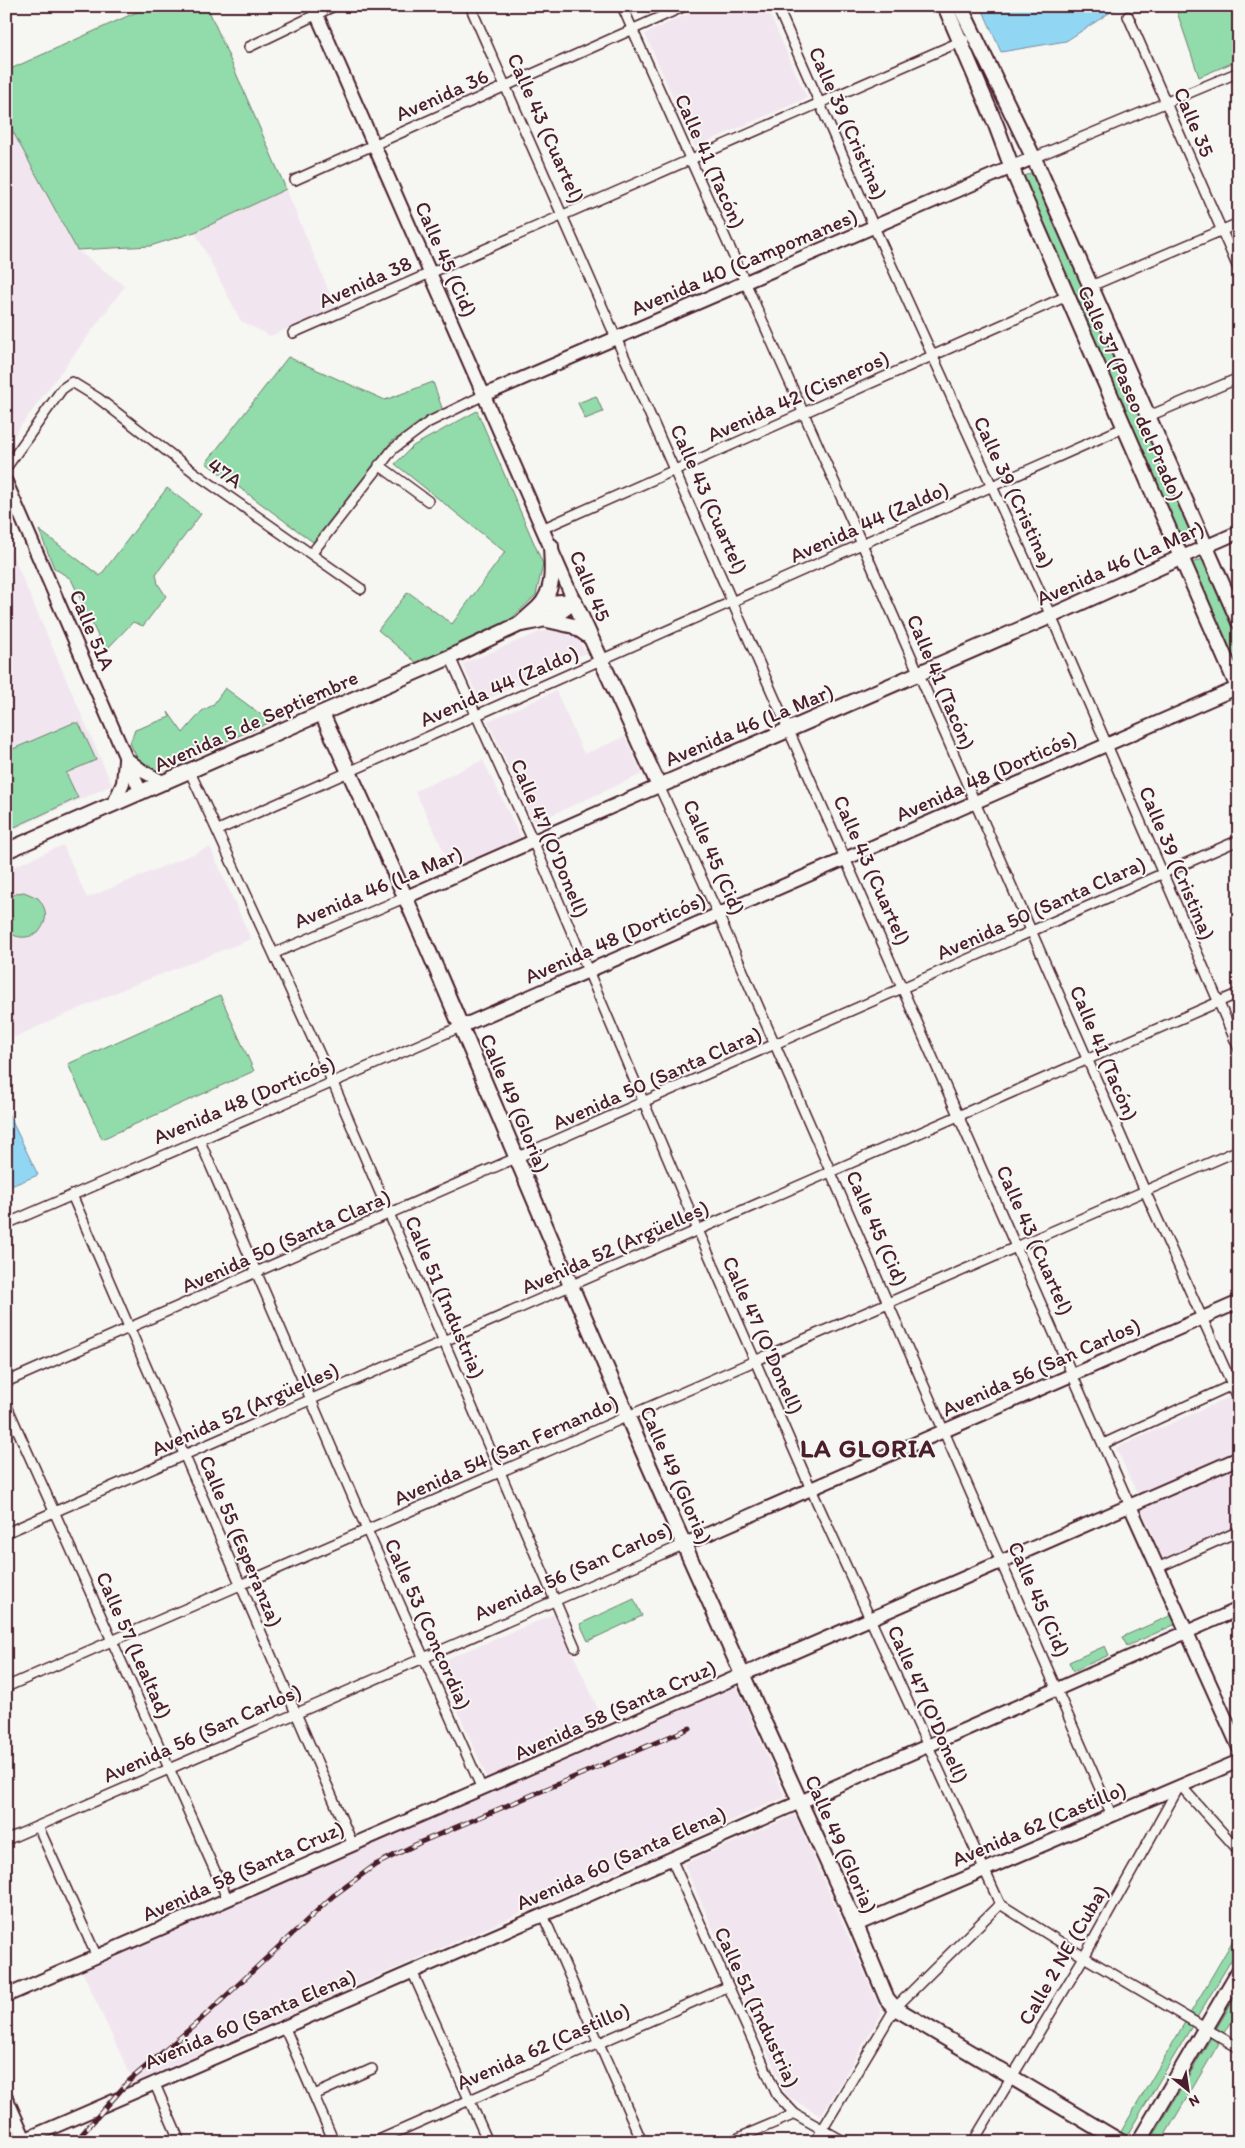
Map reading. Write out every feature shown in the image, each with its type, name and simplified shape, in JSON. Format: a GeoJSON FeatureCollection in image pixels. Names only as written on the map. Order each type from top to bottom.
{"type":"FeatureCollection","features":[{"type":"Feature","properties":{"kind":"main road","name":"Calle 37 (Paseo del Prado)"},"geometry":{"type":"LineString","coordinates":[[945,6],[1067,296],[1238,688]]}},
{"type":"Feature","properties":{"kind":"main road","name":"Calle 37 (Paseo del Prado)"},"geometry":{"type":"LineString","coordinates":[[960,6],[1033,158],[1091,286],[1239,622]]}},
{"type":"Feature","properties":{"kind":"main road"},"geometry":{"type":"LineString","coordinates":[[539,607],[550,592],[552,546]]}},
{"type":"Feature","properties":{"kind":"main road","name":"Avenida 46 (La Mar)"},"geometry":{"type":"LineString","coordinates":[[659,786],[919,674],[1182,557]]}},
{"type":"Feature","properties":{"kind":"main road","name":"Avenida 5 de Septiembre"},"geometry":{"type":"LineString","coordinates":[[6,851],[450,658],[520,624],[539,607],[548,603],[574,601]]}},
{"type":"Feature","properties":{"kind":"main road","name":"Avenida 5 de Septiembre"},"geometry":{"type":"LineString","coordinates":[[520,624],[547,620],[559,614],[574,601]]}},
{"type":"Feature","properties":{"kind":"main road","name":"Calle 45"},"geometry":{"type":"LineString","coordinates":[[574,601],[601,660]]}},
{"type":"Feature","properties":{"kind":"main road"},"geometry":{"type":"LineString","coordinates":[[547,620],[574,626],[590,637]]}},
{"type":"Feature","properties":{"kind":"main road","name":"Calle 45 (Cid)"},"geometry":{"type":"LineString","coordinates":[[601,660],[659,786]]}},
{"type":"Feature","properties":{"kind":"main road"},"geometry":{"type":"LineString","coordinates":[[336,743],[337,723],[348,702]]}},
{"type":"Feature","properties":{"kind":"main road","name":"Calle 49 (Gloria)"},"geometry":{"type":"LineString","coordinates":[[322,714],[349,771],[518,1159],[627,1417],[856,1924],[887,2000],[895,2008],[1121,2142]]}},
{"type":"Feature","properties":{"kind":"main road"},"geometry":{"type":"LineString","coordinates":[[295,726],[317,730],[336,743]]}},
{"type":"Feature","properties":{"kind":"main road"},"geometry":{"type":"LineString","coordinates":[[1139,2142],[1239,1971]]}},
{"type":"Feature","properties":{"kind":"street"},"geometry":{"type":"LineString","coordinates":[[249,47],[315,10],[334,6]]}},
{"type":"Feature","properties":{"kind":"street","name":"Calle 43 (Cuartel)"},"geometry":{"type":"LineString","coordinates":[[470,6],[1157,1568],[1239,1748]]}},
{"type":"Feature","properties":{"kind":"street","name":"Calle 41 (Tacón)"},"geometry":{"type":"LineString","coordinates":[[622,6],[862,544],[974,803],[1033,931],[1087,1059],[1239,1400]]}},
{"type":"Feature","properties":{"kind":"street","name":"Avenida 36"},"geometry":{"type":"LineString","coordinates":[[295,180],[685,6]]}},
{"type":"Feature","properties":{"kind":"street","name":"Calle 39 (Cristina)"},"geometry":{"type":"LineString","coordinates":[[777,6],[874,227],[1051,616],[1239,1050]]}},
{"type":"Feature","properties":{"kind":"street","name":"Calle 45 (Cid)"},"geometry":{"type":"LineString","coordinates":[[315,10],[544,528]]}},
{"type":"Feature","properties":{"kind":"street","name":"Calle 35"},"geometry":{"type":"LineString","coordinates":[[1128,16],[1239,270]]}},
{"type":"Feature","properties":{"kind":"street","name":"Avenida 38"},"geometry":{"type":"LineString","coordinates":[[293,333],[973,36]]}},
{"type":"Feature","properties":{"kind":"street","name":"Avenida 40 (Campomanes)"},"geometry":{"type":"LineString","coordinates":[[312,553],[393,448],[429,422],[484,395],[745,282],[1239,72]]}},
{"type":"Feature","properties":{"kind":"street"},"geometry":{"type":"LineString","coordinates":[[1091,286],[1239,223]]}},
{"type":"Feature","properties":{"kind":"street","name":"Avenida 42 (Cisneros)"},"geometry":{"type":"LineString","coordinates":[[544,528],[1067,296]]}},
{"type":"Feature","properties":{"kind":"street"},"geometry":{"type":"LineString","coordinates":[[1149,416],[1239,378]]}},
{"type":"Feature","properties":{"kind":"street","name":"47A"},"geometry":{"type":"LineString","coordinates":[[6,468],[62,389],[72,382],[98,398],[197,474],[362,588]]}},
{"type":"Feature","properties":{"kind":"street","name":"Avenida 44 (Zaldo)"},"geometry":{"type":"LineString","coordinates":[[218,830],[1124,428]]}},
{"type":"Feature","properties":{"kind":"street"},"geometry":{"type":"LineString","coordinates":[[379,464],[428,501]]}},
{"type":"Feature","properties":{"kind":"street","name":"Calle 51A"},"geometry":{"type":"LineString","coordinates":[[6,482],[141,793]]}},
{"type":"Feature","properties":{"kind":"street","name":"Calle 45"},"geometry":{"type":"LineString","coordinates":[[544,528],[574,601]]}},
{"type":"Feature","properties":{"kind":"street","name":"Avenida 46 (La Mar)"},"geometry":{"type":"LineString","coordinates":[[1182,557],[1239,532]]}},
{"type":"Feature","properties":{"kind":"street","name":"Calle 47 (O'Donell)"},"geometry":{"type":"LineString","coordinates":[[450,658],[533,840],[755,1361],[870,1620],[1000,1904]]}},
{"type":"Feature","properties":{"kind":"street","name":"Avenida 48 (Dorticós)"},"geometry":{"type":"LineString","coordinates":[[6,1224],[1238,688]]}},
{"type":"Feature","properties":{"kind":"street"},"geometry":{"type":"LineString","coordinates":[[125,758],[144,772],[165,783]]}},
{"type":"Feature","properties":{"kind":"street"},"geometry":{"type":"LineString","coordinates":[[113,805],[123,783],[125,758]]}},
{"type":"Feature","properties":{"kind":"street","name":"Calle 51 (Industria)"},"geometry":{"type":"LineString","coordinates":[[190,772],[275,953],[333,1083],[575,1647]]}},
{"type":"Feature","properties":{"kind":"street","name":"Calle 45 (Cid)"},"geometry":{"type":"LineString","coordinates":[[659,786],[718,914],[1111,1814]]}},
{"type":"Feature","properties":{"kind":"street","name":"Avenida 46 (La Mar)"},"geometry":{"type":"LineString","coordinates":[[275,953],[659,786]]}},
{"type":"Feature","properties":{"kind":"street","name":"Avenida 50 (Santa Clara)"},"geometry":{"type":"LineString","coordinates":[[6,1382],[518,1159],[1239,840]]}},
{"type":"Feature","properties":{"kind":"street","name":"Avenida 52 (Argüelles)"},"geometry":{"type":"LineString","coordinates":[[6,1533],[1239,993]]}},
{"type":"Feature","properties":{"kind":"street","name":"Calle 53 (Concordia)"},"geometry":{"type":"LineString","coordinates":[[200,1141],[367,1530],[482,1789]]}},
{"type":"Feature","properties":{"kind":"street","name":"Avenida 54 (San Fernando)"},"geometry":{"type":"LineString","coordinates":[[6,1687],[1239,1150]]}},
{"type":"Feature","properties":{"kind":"street","name":"Calle 55 (Esperanza)"},"geometry":{"type":"LineString","coordinates":[[72,1195],[353,1845]]}},
{"type":"Feature","properties":{"kind":"street","name":"Avenida 56 (San Carlos)"},"geometry":{"type":"LineString","coordinates":[[6,1840],[1239,1302]]}},
{"type":"Feature","properties":{"kind":"street"},"geometry":{"type":"LineString","coordinates":[[1103,1444],[1232,1385]]}},
{"type":"Feature","properties":{"kind":"street","name":"Calle 57 (Lealtad)"},"geometry":{"type":"LineString","coordinates":[[6,1404],[56,1511],[228,1900]]}},
{"type":"Feature","properties":{"kind":"street","name":"Avenida 58 (Santa Cruz)"},"geometry":{"type":"LineString","coordinates":[[6,1996],[1239,1458]]}},
{"type":"Feature","properties":{"kind":"street"},"geometry":{"type":"LineString","coordinates":[[1157,1568],[1239,1531]]}},
{"type":"Feature","properties":{"kind":"street","name":"Avenida 60 (Santa Elena)"},"geometry":{"type":"LineString","coordinates":[[23,2141],[154,2082],[543,1915],[1239,1609]]}},
{"type":"Feature","properties":{"kind":"street","name":"Avenida 62 (Castillo)"},"geometry":{"type":"LineString","coordinates":[[856,1924],[1180,1784],[1239,1761]]}},
{"type":"Feature","properties":{"kind":"street"},"geometry":{"type":"LineString","coordinates":[[1180,1784],[1239,1850]]}},
{"type":"Feature","properties":{"kind":"street","name":"Calle 2 NE (Cuba)"},"geometry":{"type":"LineString","coordinates":[[973,2142],[1084,1957],[1180,1784]]}},
{"type":"Feature","properties":{"kind":"street"},"geometry":{"type":"LineString","coordinates":[[38,1826],[97,1957]]}},
{"type":"Feature","properties":{"kind":"street","name":"Calle 51 (Industria)"},"geometry":{"type":"LineString","coordinates":[[671,1858],[727,1987],[777,2095],[783,2104],[795,2114],[846,2142]]}},
{"type":"Feature","properties":{"kind":"street"},"geometry":{"type":"LineString","coordinates":[[815,2142],[895,2008],[1000,1904],[1084,1957],[1239,2048]]}},
{"type":"Feature","properties":{"kind":"street"},"geometry":{"type":"LineString","coordinates":[[543,1915],[642,2142]]}},
{"type":"Feature","properties":{"kind":"street"},"geometry":{"type":"LineString","coordinates":[[412,1971],[488,2142]]}},
{"type":"Feature","properties":{"kind":"street","name":"Avenida 62 (Castillo)"},"geometry":{"type":"LineString","coordinates":[[374,2142],[727,1987]]}},
{"type":"Feature","properties":{"kind":"street"},"geometry":{"type":"LineString","coordinates":[[284,2026],[334,2142]]}},
{"type":"Feature","properties":{"kind":"street"},"geometry":{"type":"LineString","coordinates":[[314,2095],[372,2069]]}},
{"type":"Feature","properties":{"kind":"street"},"geometry":{"type":"LineString","coordinates":[[154,2082],[180,2142]]}},
{"type":"Feature","properties":{"kind":"street"},"geometry":{"type":"LineString","coordinates":[[6,2097],[23,2141]]}},
{"type":"Feature","properties":{"kind":"street"},"geometry":{"type":"LineString","coordinates":[[729,2142],[795,2114]]}},
{"type":"Feature","properties":{"kind":"shaded area"},"geometry":{"type":"Polygon","coordinates":[[[704,6],[766,6],[807,98],[695,147],[645,34],[704,6]]]}},
{"type":"Feature","properties":{"kind":"shaded area"},"geometry":{"type":"Polygon","coordinates":[[[6,119],[77,250],[125,286],[6,446],[6,119]]]}},
{"type":"Feature","properties":{"kind":"shaded area"},"geometry":{"type":"Polygon","coordinates":[[[286,189],[336,308],[270,336],[241,321],[195,232],[286,189]]]}},
{"type":"Feature","properties":{"kind":"shaded area"},"geometry":{"type":"Polygon","coordinates":[[[6,540],[112,785],[6,833],[6,540]]]}},
{"type":"Feature","properties":{"kind":"shaded area"},"geometry":{"type":"Polygon","coordinates":[[[551,630],[575,634],[586,653],[481,702],[462,664],[540,632],[551,630]]]}},
{"type":"Feature","properties":{"kind":"shaded area"},"geometry":{"type":"Polygon","coordinates":[[[556,691],[584,754],[625,737],[642,774],[534,823],[488,721],[556,691]]]}},
{"type":"Feature","properties":{"kind":"shaded area"},"geometry":{"type":"Polygon","coordinates":[[[483,760],[521,838],[452,868],[415,791],[483,760]]]}},
{"type":"Feature","properties":{"kind":"shaded area"},"geometry":{"type":"Polygon","coordinates":[[[63,845],[87,898],[210,847],[251,939],[126,988],[10,1039],[6,1031],[6,870],[63,845]]]}},
{"type":"Feature","properties":{"kind":"shaded area"},"geometry":{"type":"Polygon","coordinates":[[[1230,1397],[1239,1417],[1239,1453],[1139,1498],[1116,1448],[1230,1397]]]}},
{"type":"Feature","properties":{"kind":"shaded area"},"geometry":{"type":"Polygon","coordinates":[[[1239,1465],[1239,1525],[1163,1558],[1141,1508],[1239,1465]]]}},
{"type":"Feature","properties":{"kind":"shaded area"},"geometry":{"type":"Polygon","coordinates":[[[555,1614],[608,1731],[488,1780],[437,1663],[555,1614]]]}},
{"type":"Feature","properties":{"kind":"shaded area"},"geometry":{"type":"Polygon","coordinates":[[[736,1685],[785,1797],[134,2083],[82,1971],[736,1685]]]}},
{"type":"Feature","properties":{"kind":"shaded area"},"geometry":{"type":"Polygon","coordinates":[[[795,1815],[882,2013],[821,2116],[787,2096],[684,1864],[795,1815]]]}},
{"type":"Feature","properties":{"kind":"green space"},"geometry":{"type":"Polygon","coordinates":[[[150,6],[207,6],[286,189],[195,232],[150,246],[77,250],[6,119],[6,71],[150,6]]]}},
{"type":"Feature","properties":{"kind":"green space"},"geometry":{"type":"Polygon","coordinates":[[[1175,6],[1239,6],[1239,60],[1199,77],[1175,6]]]}},
{"type":"Feature","properties":{"kind":"green space"},"geometry":{"type":"Polygon","coordinates":[[[1035,171],[1195,535],[1179,541],[1020,178],[1035,171]]]}},
{"type":"Feature","properties":{"kind":"green space"},"geometry":{"type":"Polygon","coordinates":[[[288,357],[385,400],[433,382],[443,411],[392,441],[313,542],[206,463],[288,357]]]}},
{"type":"Feature","properties":{"kind":"green space"},"geometry":{"type":"Polygon","coordinates":[[[596,396],[603,412],[585,419],[578,403],[596,396]]]}},
{"type":"Feature","properties":{"kind":"green space"},"geometry":{"type":"Polygon","coordinates":[[[477,411],[543,564],[536,595],[507,623],[418,664],[378,630],[408,592],[452,624],[505,552],[395,464],[413,446],[477,411]]]}},
{"type":"Feature","properties":{"kind":"green space"},"geometry":{"type":"Polygon","coordinates":[[[167,488],[201,514],[156,574],[158,584],[166,596],[143,626],[133,622],[105,651],[71,579],[54,568],[39,530],[100,576],[167,488]]]}},
{"type":"Feature","properties":{"kind":"green space"},"geometry":{"type":"Polygon","coordinates":[[[1205,558],[1239,634],[1239,670],[1236,671],[1189,564],[1205,558]]]}},
{"type":"Feature","properties":{"kind":"green space"},"geometry":{"type":"Polygon","coordinates":[[[225,688],[271,722],[156,771],[137,758],[130,743],[135,730],[170,717],[168,712],[183,733],[202,711],[213,705],[225,688]]]}},
{"type":"Feature","properties":{"kind":"green space"},"geometry":{"type":"Polygon","coordinates":[[[73,723],[79,723],[96,760],[66,773],[78,798],[6,831],[6,752],[73,723]]]}},
{"type":"Feature","properties":{"kind":"green space"},"geometry":{"type":"Polygon","coordinates":[[[24,892],[38,898],[41,902],[45,911],[45,920],[38,933],[21,937],[6,930],[6,900],[17,893],[24,892]]]}},
{"type":"Feature","properties":{"kind":"green space"},"geometry":{"type":"Polygon","coordinates":[[[220,995],[254,1071],[102,1139],[68,1064],[220,995]]]}},
{"type":"Feature","properties":{"kind":"green space"},"geometry":{"type":"Polygon","coordinates":[[[634,1599],[642,1616],[588,1641],[580,1624],[634,1599]]]}},
{"type":"Feature","properties":{"kind":"green space"},"geometry":{"type":"Polygon","coordinates":[[[1172,1615],[1176,1624],[1127,1646],[1122,1637],[1172,1615]]]}},
{"type":"Feature","properties":{"kind":"green space"},"geometry":{"type":"Polygon","coordinates":[[[1105,1646],[1109,1655],[1073,1671],[1069,1662],[1105,1646]]]}},
{"type":"Feature","properties":{"kind":"green space"},"geometry":{"type":"Polygon","coordinates":[[[1239,1930],[1239,1947],[1123,2142],[1115,2142],[1239,1930]]]}},
{"type":"Feature","properties":{"kind":"green space"},"geometry":{"type":"Polygon","coordinates":[[[1239,1990],[1239,2009],[1161,2142],[1150,2142],[1239,1990]]]}},
{"type":"Feature","properties":{"kind":"water"},"geometry":{"type":"Polygon","coordinates":[[[981,6],[1120,6],[1066,41],[1001,52],[981,6]]]}},
{"type":"Feature","properties":{"kind":"water"},"geometry":{"type":"Polygon","coordinates":[[[6,1109],[38,1175],[6,1188],[6,1109]]]}},
{"type":"Feature","properties":{"kind":"railway"},"geometry":{"type":"LineString","coordinates":[[75,2142],[129,2081],[197,2023],[333,1896],[375,1865],[421,1842],[690,1728]]}},
{"type":"Feature","properties":{"kind":"district","name":"LA GLORIA"},"geometry":{"type":"Point","coordinates":[868,1448]}}]}
